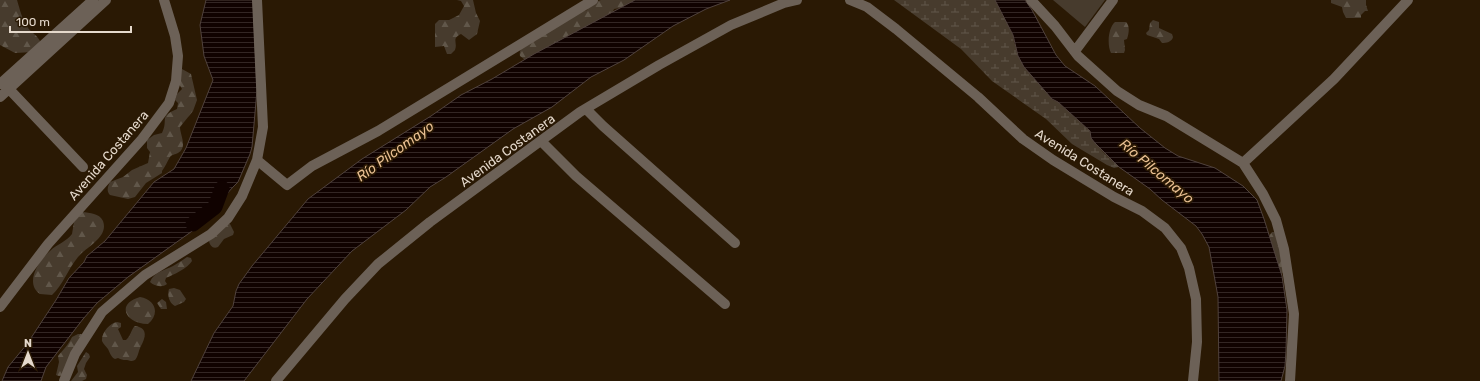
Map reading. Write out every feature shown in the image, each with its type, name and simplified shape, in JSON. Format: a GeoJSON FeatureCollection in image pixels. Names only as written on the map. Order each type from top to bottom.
{"type":"FeatureCollection","features":[{"type":"Feature","properties":{"kind":"street"},"geometry":{"type":"LineString","coordinates":[[0,97],[4,87],[93,0]]}},
{"type":"Feature","properties":{"kind":"street"},"geometry":{"type":"LineString","coordinates":[[4,87],[106,0]]}},
{"type":"Feature","properties":{"kind":"street","name":"Avenida Costanera"},"geometry":{"type":"LineString","coordinates":[[0,307],[48,244],[142,139],[169,102],[176,81],[178,56],[164,0]]}},
{"type":"Feature","properties":{"kind":"street"},"geometry":{"type":"LineString","coordinates":[[64,381],[75,354],[102,312],[145,275],[212,234],[228,218],[242,196],[257,160],[263,127],[257,0]]}},
{"type":"Feature","properties":{"kind":"street"},"geometry":{"type":"LineString","coordinates":[[257,160],[287,185],[312,166],[378,132],[593,0]]}},
{"type":"Feature","properties":{"kind":"street","name":"Avenida Costanera"},"geometry":{"type":"LineString","coordinates":[[276,381],[344,299],[378,264],[430,222],[586,109],[659,65],[731,25],[784,3],[797,0]]}},
{"type":"Feature","properties":{"kind":"street","name":"Avenida Costanera"},"geometry":{"type":"LineString","coordinates":[[850,0],[867,7],[896,29],[978,97],[1029,143],[1053,160],[1114,197],[1142,211],[1165,228],[1181,248],[1189,268],[1196,299],[1197,342],[1193,381]]}},
{"type":"Feature","properties":{"kind":"street"},"geometry":{"type":"LineString","coordinates":[[1031,0],[1055,26],[1078,56],[1117,91],[1139,105],[1166,116],[1243,163],[1263,194],[1276,220],[1284,249],[1294,314],[1290,381]]}},
{"type":"Feature","properties":{"kind":"street"},"geometry":{"type":"LineString","coordinates":[[1075,51],[1113,0]]}},
{"type":"Feature","properties":{"kind":"street"},"geometry":{"type":"LineString","coordinates":[[1243,163],[1334,80],[1408,0]]}},
{"type":"Feature","properties":{"kind":"street"},"geometry":{"type":"LineString","coordinates":[[4,87],[83,167]]}},
{"type":"Feature","properties":{"kind":"street"},"geometry":{"type":"LineString","coordinates":[[586,109],[603,126],[735,243]]}},
{"type":"Feature","properties":{"kind":"street"},"geometry":{"type":"LineString","coordinates":[[541,141],[576,176],[724,304]]}},
{"type":"Feature","properties":{"kind":"green space"},"geometry":{"type":"Polygon","coordinates":[[[0,0],[17,0],[26,25],[40,41],[38,47],[33,52],[15,53],[0,45],[0,0]]]}},
{"type":"Feature","properties":{"kind":"green space"},"geometry":{"type":"Polygon","coordinates":[[[457,0],[473,0],[476,13],[480,21],[477,34],[469,40],[461,34],[456,37],[455,50],[451,54],[447,54],[444,46],[435,47],[435,24],[439,20],[449,20],[459,15],[464,6],[461,1],[457,0]]]}},
{"type":"Feature","properties":{"kind":"green space"},"geometry":{"type":"Polygon","coordinates":[[[601,0],[638,0],[625,7],[614,9],[611,16],[525,60],[520,56],[524,45],[537,40],[538,37],[587,10],[591,3],[601,0]]]}},
{"type":"Feature","properties":{"kind":"green space"},"geometry":{"type":"Polygon","coordinates":[[[894,0],[995,0],[1013,35],[1014,43],[1053,100],[1058,102],[1090,131],[1098,146],[1119,167],[1114,168],[1107,165],[1072,144],[1046,119],[992,81],[961,49],[894,0]]]}},
{"type":"Feature","properties":{"kind":"green space"},"geometry":{"type":"Polygon","coordinates":[[[1053,0],[1105,0],[1085,27],[1053,0]]]}},
{"type":"Feature","properties":{"kind":"green space"},"geometry":{"type":"Polygon","coordinates":[[[1331,0],[1366,0],[1368,11],[1365,11],[1361,15],[1361,18],[1346,18],[1342,7],[1331,3],[1331,0]]]}},
{"type":"Feature","properties":{"kind":"green space"},"geometry":{"type":"Polygon","coordinates":[[[1153,20],[1159,22],[1159,28],[1172,34],[1173,37],[1170,41],[1162,43],[1159,39],[1147,35],[1146,33],[1149,30],[1150,23],[1153,20]]]}},
{"type":"Feature","properties":{"kind":"green space"},"geometry":{"type":"Polygon","coordinates":[[[1115,22],[1126,22],[1128,26],[1128,37],[1124,40],[1124,53],[1111,53],[1110,50],[1110,32],[1115,22]]]}},
{"type":"Feature","properties":{"kind":"green space"},"geometry":{"type":"Polygon","coordinates":[[[182,69],[191,74],[197,100],[193,111],[180,127],[183,148],[177,154],[171,156],[162,173],[146,183],[135,197],[128,199],[110,195],[108,187],[110,182],[123,177],[132,170],[148,163],[150,152],[147,148],[147,140],[154,135],[162,133],[166,116],[177,109],[178,103],[175,100],[177,94],[182,89],[179,84],[182,69]]]}},
{"type":"Feature","properties":{"kind":"green space"},"geometry":{"type":"Polygon","coordinates":[[[82,212],[99,216],[103,221],[103,232],[96,241],[78,257],[59,287],[52,295],[40,294],[35,289],[33,284],[33,278],[38,266],[50,251],[72,234],[74,222],[82,212]]]}},
{"type":"Feature","properties":{"kind":"green space"},"geometry":{"type":"Polygon","coordinates":[[[226,224],[230,224],[234,232],[233,235],[224,239],[218,247],[212,247],[209,241],[226,224]]]}},
{"type":"Feature","properties":{"kind":"green space"},"geometry":{"type":"Polygon","coordinates":[[[1272,232],[1279,232],[1285,271],[1281,274],[1269,236],[1272,232]]]}},
{"type":"Feature","properties":{"kind":"green space"},"geometry":{"type":"Polygon","coordinates":[[[187,257],[191,258],[192,261],[190,264],[184,269],[166,278],[165,281],[167,284],[158,286],[150,282],[154,276],[187,257]]]}},
{"type":"Feature","properties":{"kind":"green space"},"geometry":{"type":"Polygon","coordinates":[[[174,288],[180,290],[186,299],[184,302],[175,306],[170,301],[168,294],[169,289],[174,288]]]}},
{"type":"Feature","properties":{"kind":"green space"},"geometry":{"type":"Polygon","coordinates":[[[140,297],[150,301],[153,304],[155,312],[154,316],[148,324],[134,321],[126,313],[128,304],[132,300],[140,297]]]}},
{"type":"Feature","properties":{"kind":"green space"},"geometry":{"type":"Polygon","coordinates":[[[162,299],[166,302],[167,309],[161,309],[157,303],[162,299]]]}},
{"type":"Feature","properties":{"kind":"green space"},"geometry":{"type":"Polygon","coordinates":[[[117,322],[121,323],[121,327],[118,329],[123,340],[128,338],[135,326],[144,331],[144,340],[135,360],[133,361],[118,358],[115,359],[102,341],[106,329],[117,322]]]}},
{"type":"Feature","properties":{"kind":"green space"},"geometry":{"type":"Polygon","coordinates":[[[82,334],[65,375],[56,375],[59,362],[58,356],[68,345],[72,337],[82,334]]]}},
{"type":"Feature","properties":{"kind":"green space"},"geometry":{"type":"Polygon","coordinates":[[[86,352],[90,357],[84,369],[87,375],[86,379],[82,381],[71,381],[78,372],[77,366],[86,352]]]}},
{"type":"Feature","properties":{"kind":"water"},"geometry":{"type":"Polygon","coordinates":[[[206,0],[253,0],[257,90],[252,147],[238,182],[195,229],[128,277],[97,303],[46,367],[41,381],[2,381],[8,367],[27,344],[69,278],[84,262],[87,256],[105,241],[154,182],[174,169],[186,148],[213,80],[204,56],[200,25],[206,0]]]}},
{"type":"Feature","properties":{"kind":"water"},"geometry":{"type":"Polygon","coordinates":[[[635,0],[730,0],[706,9],[673,26],[624,60],[591,77],[552,107],[513,129],[430,187],[406,210],[352,251],[307,299],[244,381],[191,381],[214,333],[233,306],[239,284],[252,266],[308,199],[362,159],[431,116],[461,95],[635,0]]]}},
{"type":"Feature","properties":{"kind":"water"},"geometry":{"type":"Polygon","coordinates":[[[995,0],[1025,0],[1056,55],[1065,66],[1095,86],[1140,128],[1165,148],[1178,156],[1215,168],[1243,186],[1257,200],[1282,276],[1287,310],[1285,366],[1281,381],[1219,381],[1218,297],[1209,247],[1202,234],[1196,226],[1150,189],[1119,167],[1095,143],[1091,138],[1090,131],[1058,102],[1052,99],[1024,67],[1018,56],[1013,35],[995,0]]]}},
{"type":"Feature","properties":{"kind":"waterway","name":"Río Pilcomayo"},"geometry":{"type":"LineString","coordinates":[[193,224],[215,207],[222,188]]}}]}
